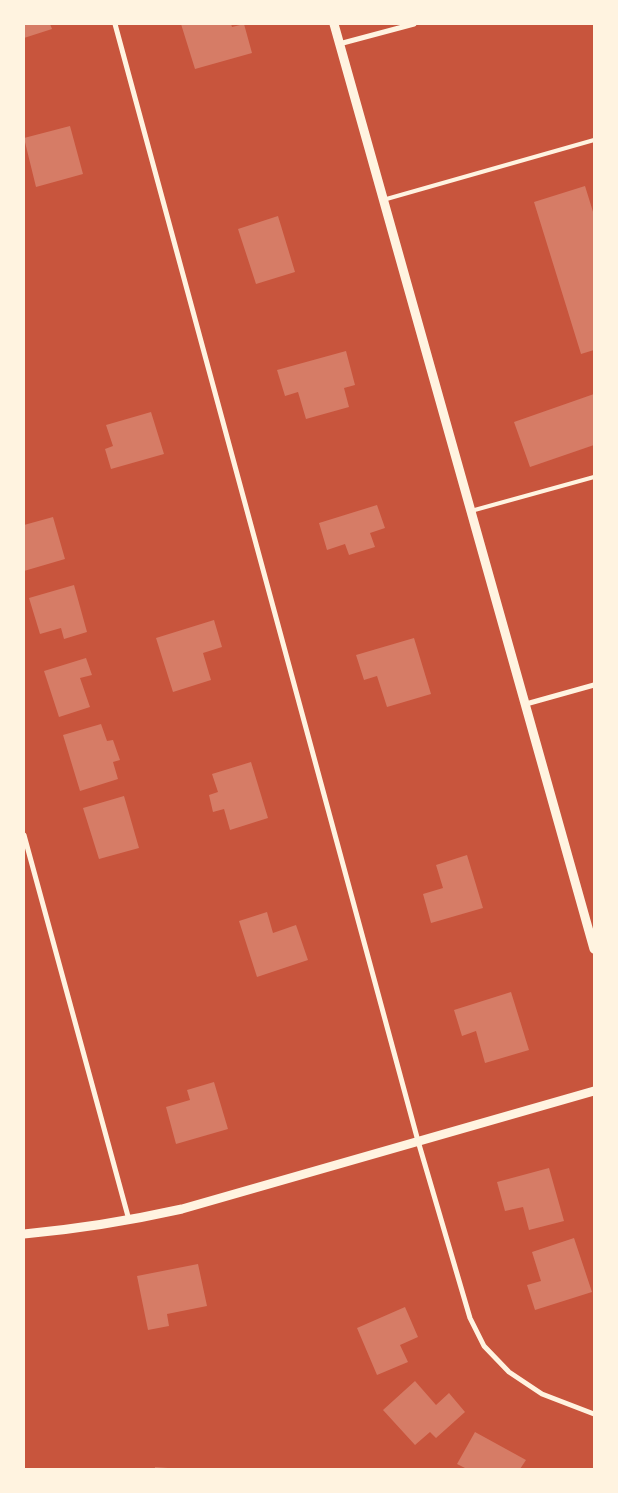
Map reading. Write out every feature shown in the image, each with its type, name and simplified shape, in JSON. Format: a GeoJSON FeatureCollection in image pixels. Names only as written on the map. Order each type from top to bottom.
{"type":"FeatureCollection","features":[{"type":"Feature","properties":{"kind":"street"},"geometry":{"type":"LineString","coordinates":[[115,24],[418,1141],[470,1318],[484,1346],[509,1372],[542,1394],[594,1414]]}},
{"type":"Feature","properties":{"kind":"street"},"geometry":{"type":"LineString","coordinates":[[334,24],[594,949]]}},
{"type":"Feature","properties":{"kind":"street"},"geometry":{"type":"LineString","coordinates":[[339,44],[414,24]]}},
{"type":"Feature","properties":{"kind":"street"},"geometry":{"type":"LineString","coordinates":[[526,704],[594,685]]}},
{"type":"Feature","properties":{"kind":"street"},"geometry":{"type":"LineString","coordinates":[[24,835],[130,1221]]}},
{"type":"Feature","properties":{"kind":"street"},"geometry":{"type":"LineString","coordinates":[[24,1234],[130,1221],[182,1209],[594,1091]]}},
{"type":"Feature","properties":{"kind":"lane"},"geometry":{"type":"LineString","coordinates":[[383,200],[594,140]]}},
{"type":"Feature","properties":{"kind":"lane"},"geometry":{"type":"LineString","coordinates":[[471,511],[594,477]]}},
{"type":"Feature","properties":{"kind":"building"},"geometry":{"type":"Polygon","coordinates":[[[24,24],[50,24],[52,29],[24,38],[24,24]]]}},
{"type":"Feature","properties":{"kind":"building"},"geometry":{"type":"Polygon","coordinates":[[[181,24],[231,24],[232,27],[244,24],[252,53],[195,69],[181,24]]]}},
{"type":"Feature","properties":{"kind":"building"},"geometry":{"type":"Polygon","coordinates":[[[70,126],[83,174],[36,187],[24,138],[70,126]]]}},
{"type":"Feature","properties":{"kind":"building"},"geometry":{"type":"Polygon","coordinates":[[[585,186],[594,215],[594,350],[581,354],[534,202],[585,186]]]}},
{"type":"Feature","properties":{"kind":"building"},"geometry":{"type":"Polygon","coordinates":[[[278,216],[295,272],[256,284],[238,229],[278,216]]]}},
{"type":"Feature","properties":{"kind":"building"},"geometry":{"type":"Polygon","coordinates":[[[346,351],[355,385],[344,388],[349,407],[306,419],[298,392],[285,396],[277,370],[346,351]]]}},
{"type":"Feature","properties":{"kind":"building"},"geometry":{"type":"Polygon","coordinates":[[[594,394],[594,445],[530,467],[514,422],[594,394]]]}},
{"type":"Feature","properties":{"kind":"building"},"geometry":{"type":"Polygon","coordinates":[[[151,412],[164,454],[111,469],[105,449],[113,446],[106,425],[151,412]]]}},
{"type":"Feature","properties":{"kind":"building"},"geometry":{"type":"Polygon","coordinates":[[[377,505],[385,528],[370,533],[375,547],[349,555],[345,544],[327,550],[319,523],[377,505]]]}},
{"type":"Feature","properties":{"kind":"building"},"geometry":{"type":"Polygon","coordinates":[[[53,517],[65,559],[24,571],[24,525],[53,517]]]}},
{"type":"Feature","properties":{"kind":"building"},"geometry":{"type":"Polygon","coordinates":[[[74,585],[87,632],[64,639],[61,628],[40,634],[29,598],[74,585]]]}},
{"type":"Feature","properties":{"kind":"building"},"geometry":{"type":"Polygon","coordinates":[[[214,620],[222,647],[203,653],[211,680],[173,692],[156,638],[214,620]]]}},
{"type":"Feature","properties":{"kind":"building"},"geometry":{"type":"Polygon","coordinates":[[[414,638],[431,694],[387,707],[377,676],[364,680],[356,655],[414,638]]]}},
{"type":"Feature","properties":{"kind":"building"},"geometry":{"type":"Polygon","coordinates":[[[86,658],[92,675],[80,678],[90,707],[59,717],[44,671],[86,658]]]}},
{"type":"Feature","properties":{"kind":"building"},"geometry":{"type":"Polygon","coordinates":[[[101,724],[107,741],[113,740],[120,760],[113,762],[118,779],[80,791],[63,735],[101,724]]]}},
{"type":"Feature","properties":{"kind":"building"},"geometry":{"type":"Polygon","coordinates":[[[251,762],[268,818],[230,830],[224,809],[213,812],[209,795],[218,792],[212,774],[251,762]]]}},
{"type":"Feature","properties":{"kind":"building"},"geometry":{"type":"Polygon","coordinates":[[[124,796],[139,848],[99,859],[83,808],[124,796]]]}},
{"type":"Feature","properties":{"kind":"building"},"geometry":{"type":"Polygon","coordinates":[[[467,855],[483,908],[431,923],[423,894],[443,888],[436,865],[467,855]]]}},
{"type":"Feature","properties":{"kind":"building"},"geometry":{"type":"Polygon","coordinates":[[[267,912],[273,933],[296,925],[308,960],[257,977],[239,921],[267,912]]]}},
{"type":"Feature","properties":{"kind":"building"},"geometry":{"type":"Polygon","coordinates":[[[511,992],[529,1050],[485,1063],[476,1031],[462,1036],[454,1010],[511,992]]]}},
{"type":"Feature","properties":{"kind":"building"},"geometry":{"type":"Polygon","coordinates":[[[214,1082],[228,1129],[176,1144],[166,1107],[190,1100],[187,1090],[214,1082]]]}},
{"type":"Feature","properties":{"kind":"building"},"geometry":{"type":"Polygon","coordinates":[[[549,1168],[564,1221],[529,1230],[523,1207],[505,1211],[497,1182],[549,1168]]]}},
{"type":"Feature","properties":{"kind":"building"},"geometry":{"type":"Polygon","coordinates":[[[574,1238],[592,1292],[535,1310],[527,1285],[541,1281],[532,1252],[574,1238]]]}},
{"type":"Feature","properties":{"kind":"building"},"geometry":{"type":"Polygon","coordinates":[[[198,1264],[207,1306],[167,1314],[169,1326],[148,1330],[137,1276],[198,1264]]]}},
{"type":"Feature","properties":{"kind":"building"},"geometry":{"type":"Polygon","coordinates":[[[405,1307],[418,1337],[400,1345],[408,1362],[377,1375],[357,1328],[405,1307]]]}},
{"type":"Feature","properties":{"kind":"building"},"geometry":{"type":"Polygon","coordinates":[[[415,1381],[436,1405],[449,1393],[465,1412],[436,1438],[430,1432],[415,1445],[383,1410],[415,1381]]]}},
{"type":"Feature","properties":{"kind":"building"},"geometry":{"type":"Polygon","coordinates":[[[475,1432],[526,1460],[520,1469],[467,1469],[457,1464],[475,1432]]]}},
{"type":"Feature","properties":{"kind":"building"},"geometry":{"type":"Polygon","coordinates":[[[155,1467],[168,1468],[168,1469],[155,1469],[155,1467]]]}}]}
